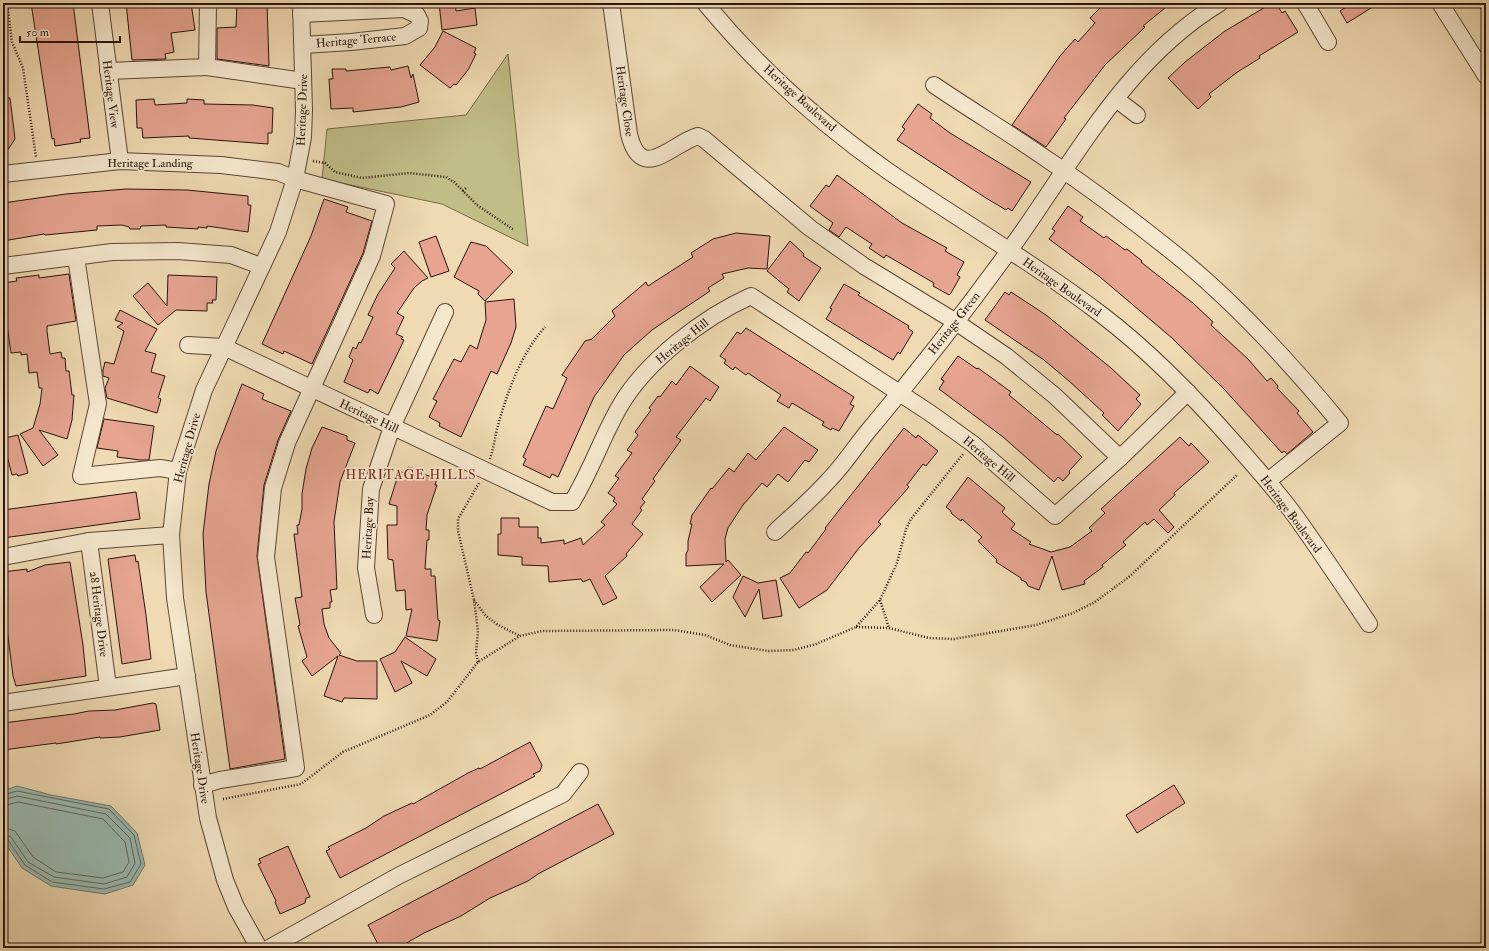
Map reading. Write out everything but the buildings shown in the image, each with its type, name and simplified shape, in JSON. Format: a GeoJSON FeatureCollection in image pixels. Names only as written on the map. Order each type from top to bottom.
{"type":"FeatureCollection","features":[{"type":"Feature","properties":{"kind":"street","name":"Heritage View"},"geometry":{"type":"LineString","coordinates":[[100,3],[120,162]]}},
{"type":"Feature","properties":{"kind":"street"},"geometry":{"type":"LineString","coordinates":[[207,67],[208,3]]}},
{"type":"Feature","properties":{"kind":"street","name":"Heritage Close"},"geometry":{"type":"LineString","coordinates":[[611,3],[629,134],[634,150],[641,157],[653,159],[667,154],[691,138],[698,136],[712,144],[751,180],[810,228],[864,266],[956,322]]}},
{"type":"Feature","properties":{"kind":"street","name":"Heritage Boulevard"},"geometry":{"type":"LineString","coordinates":[[706,3],[770,72],[817,114],[886,169],[1057,281],[1104,317],[1188,392],[1268,481],[1296,516],[1369,624]]}},
{"type":"Feature","properties":{"kind":"street","name":"Heritage Green"},"geometry":{"type":"LineString","coordinates":[[775,532],[829,481],[956,322],[1010,250],[1063,171],[1116,99],[1151,57],[1173,37],[1220,3]]}},
{"type":"Feature","properties":{"kind":"street"},"geometry":{"type":"LineString","coordinates":[[1305,3],[1328,42]]}},
{"type":"Feature","properties":{"kind":"street"},"geometry":{"type":"LineString","coordinates":[[1440,3],[1486,76]]}},
{"type":"Feature","properties":{"kind":"street","name":"Heritage Terrace"},"geometry":{"type":"LineString","coordinates":[[301,8],[390,6],[404,8],[417,15],[420,21],[419,28],[406,36],[303,45]]}},
{"type":"Feature","properties":{"kind":"street","name":"Heritage Drive"},"geometry":{"type":"LineString","coordinates":[[258,948],[236,907],[216,853],[202,785],[186,676],[175,598],[171,535],[178,471],[204,390],[278,232],[295,179],[303,137],[303,45],[301,8]]}},
{"type":"Feature","properties":{"kind":"street"},"geometry":{"type":"LineString","coordinates":[[108,71],[207,67],[303,81]]}},
{"type":"Feature","properties":{"kind":"street"},"geometry":{"type":"LineString","coordinates":[[934,85],[1050,160],[1171,250],[1257,330],[1340,423],[1268,481]]}},
{"type":"Feature","properties":{"kind":"street"},"geometry":{"type":"LineString","coordinates":[[1116,99],[1137,115]]}},
{"type":"Feature","properties":{"kind":"street","name":"Heritage Landing"},"geometry":{"type":"LineString","coordinates":[[3,174],[36,169],[120,162],[172,162],[247,167],[278,172],[295,179],[386,204],[372,256],[312,390]]}},
{"type":"Feature","properties":{"kind":"street"},"geometry":{"type":"LineString","coordinates":[[3,266],[112,252],[178,251],[231,255],[262,266]]}},
{"type":"Feature","properties":{"kind":"street"},"geometry":{"type":"LineString","coordinates":[[76,257],[98,404],[80,476],[160,468],[178,471]]}},
{"type":"Feature","properties":{"kind":"street","name":"Heritage Hill"},"geometry":{"type":"LineString","coordinates":[[188,345],[224,347],[312,390],[552,502],[561,503],[572,502],[620,406],[644,374],[690,332],[727,307],[751,296],[900,392],[973,444],[1055,516],[1120,458],[1188,392]]}},
{"type":"Feature","properties":{"kind":"street","name":"Heritage Bay"},"geometry":{"type":"LineString","coordinates":[[374,615],[366,568],[371,489],[392,427],[446,312]]}},
{"type":"Feature","properties":{"kind":"street"},"geometry":{"type":"LineString","coordinates":[[956,322],[1006,356],[1055,396],[1120,458]]}},
{"type":"Feature","properties":{"kind":"street"},"geometry":{"type":"LineString","coordinates":[[202,785],[220,780],[296,768],[266,557],[272,488],[287,443],[312,390]]}},
{"type":"Feature","properties":{"kind":"street"},"geometry":{"type":"LineString","coordinates":[[3,557],[89,541],[171,535]]}},
{"type":"Feature","properties":{"kind":"street","name":"28 Heritage Drive"},"geometry":{"type":"LineString","coordinates":[[89,541],[108,687]]}},
{"type":"Feature","properties":{"kind":"street"},"geometry":{"type":"LineString","coordinates":[[3,703],[186,676]]}},
{"type":"Feature","properties":{"kind":"street"},"geometry":{"type":"LineString","coordinates":[[269,948],[398,876],[563,794],[580,772]]}},
{"type":"Feature","properties":{"kind":"path"},"geometry":{"type":"LineString","coordinates":[[7,3],[12,42],[23,68],[36,169]]}},
{"type":"Feature","properties":{"kind":"path"},"geometry":{"type":"LineString","coordinates":[[312,161],[325,163],[335,172],[362,178],[409,173],[446,177],[454,182],[478,205],[514,230]]}},
{"type":"Feature","properties":{"kind":"path"},"geometry":{"type":"LineString","coordinates":[[463,191],[466,188]]}},
{"type":"Feature","properties":{"kind":"path"},"geometry":{"type":"LineString","coordinates":[[490,461],[497,430],[513,379],[536,336],[545,327]]}},
{"type":"Feature","properties":{"kind":"path"},"geometry":{"type":"LineString","coordinates":[[856,627],[880,600],[897,562],[906,530],[912,519],[964,452]]}},
{"type":"Feature","properties":{"kind":"path"},"geometry":{"type":"LineString","coordinates":[[223,799],[301,784],[343,752],[430,715],[448,702],[478,662],[520,636],[542,631],[674,630],[705,635],[730,645],[775,650],[794,650],[816,644],[856,627],[889,628],[929,638],[954,639],[1036,625],[1074,613],[1095,602],[1130,576],[1237,475]]}},
{"type":"Feature","properties":{"kind":"path"},"geometry":{"type":"LineString","coordinates":[[478,662],[476,653],[478,631],[474,600],[458,531],[458,519],[480,480]]}},
{"type":"Feature","properties":{"kind":"path"},"geometry":{"type":"LineString","coordinates":[[474,600],[486,616],[498,625],[520,636]]}},
{"type":"Feature","properties":{"kind":"path"},"geometry":{"type":"LineString","coordinates":[[880,600],[889,628]]}},
{"type":"Feature","properties":{"kind":"shaded area"},"geometry":{"type":"Polygon","coordinates":[[[508,54],[528,246],[442,204],[322,179],[327,129],[466,115],[508,54]]]}},
{"type":"Feature","properties":{"kind":"water"},"geometry":{"type":"Polygon","coordinates":[[[17,786],[51,795],[111,806],[137,833],[145,865],[133,885],[105,894],[51,886],[22,868],[3,840],[3,791],[17,786]]]}},
{"type":"Feature","properties":{"kind":"district","name":"HERITAGE HILLS"},"geometry":{"type":"Point","coordinates":[411,474]}}]}
